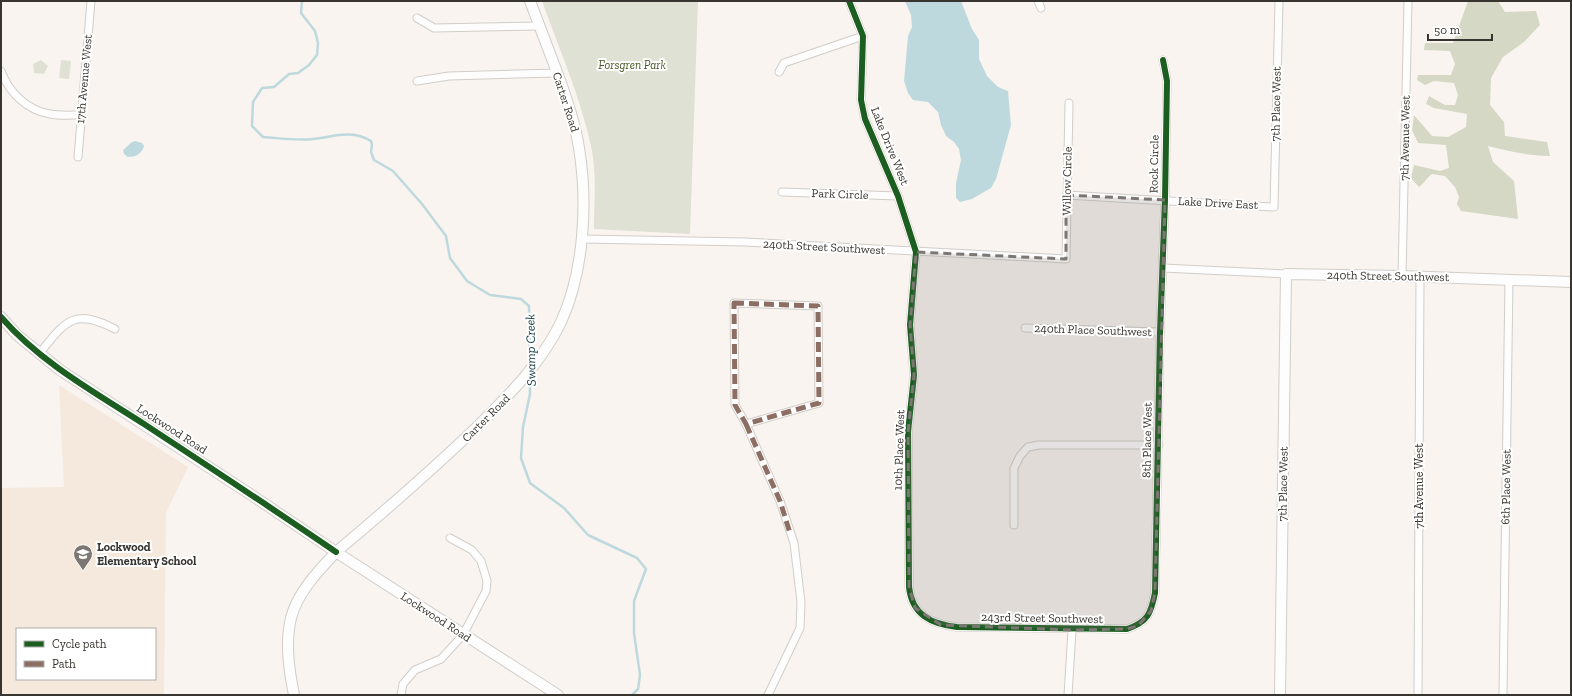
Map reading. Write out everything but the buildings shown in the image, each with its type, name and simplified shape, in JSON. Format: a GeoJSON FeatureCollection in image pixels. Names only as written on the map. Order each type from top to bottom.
{"type":"FeatureCollection","features":[{"type":"Feature","properties":{"kind":"street","name":"17th Avenue West"},"geometry":{"type":"LineString","coordinates":[[78,157],[91,1]]}},
{"type":"Feature","properties":{"kind":"street","name":"Carter Road"},"geometry":{"type":"LineString","coordinates":[[294,695],[288,656],[291,617],[300,598],[319,569],[336,552],[452,450],[513,391],[543,353],[561,323],[574,288],[582,239],[582,180],[579,146],[572,118],[530,1]]}},
{"type":"Feature","properties":{"kind":"street","name":"Lake Drive West"},"geometry":{"type":"LineString","coordinates":[[849,1],[863,36],[861,100],[865,119],[898,196],[916,252]]}},
{"type":"Feature","properties":{"kind":"street","name":"7th Place West"},"geometry":{"type":"LineString","coordinates":[[1274,207],[1279,1]]}},
{"type":"Feature","properties":{"kind":"street","name":"7th Avenue West"},"geometry":{"type":"LineString","coordinates":[[1402,276],[1408,1]]}},
{"type":"Feature","properties":{"kind":"street"},"geometry":{"type":"LineString","coordinates":[[417,18],[434,28],[540,26]]}},
{"type":"Feature","properties":{"kind":"street"},"geometry":{"type":"LineString","coordinates":[[779,72],[784,63],[863,36]]}},
{"type":"Feature","properties":{"kind":"street","name":"Rock Circle"},"geometry":{"type":"LineString","coordinates":[[1163,60],[1167,81],[1163,268]]}},
{"type":"Feature","properties":{"kind":"street"},"geometry":{"type":"LineString","coordinates":[[1,71],[5,81],[15,96],[29,107],[50,114],[81,115]]}},
{"type":"Feature","properties":{"kind":"street"},"geometry":{"type":"LineString","coordinates":[[417,81],[449,76],[557,74]]}},
{"type":"Feature","properties":{"kind":"street","name":"Willow Circle"},"geometry":{"type":"LineString","coordinates":[[1066,259],[1066,195],[1069,103]]}},
{"type":"Feature","properties":{"kind":"street","name":"Park Circle"},"geometry":{"type":"LineString","coordinates":[[782,192],[898,196]]}},
{"type":"Feature","properties":{"kind":"street","name":"Lake Drive East"},"geometry":{"type":"LineString","coordinates":[[1066,195],[1274,207]]}},
{"type":"Feature","properties":{"kind":"street","name":"240th Street Southwest"},"geometry":{"type":"LineString","coordinates":[[582,239],[745,242],[1066,259]]}},
{"type":"Feature","properties":{"kind":"street","name":"10th Place West"},"geometry":{"type":"LineString","coordinates":[[916,252],[910,325],[914,375],[908,432],[909,587],[910,598],[914,608],[927,619]]}},
{"type":"Feature","properties":{"kind":"street","name":"240th Street Southwest"},"geometry":{"type":"LineString","coordinates":[[1163,268],[1286,274],[1420,276],[1571,282]]}},
{"type":"Feature","properties":{"kind":"street","name":"8th Place West"},"geometry":{"type":"LineString","coordinates":[[1151,611],[1155,593],[1160,332],[1163,268]]}},
{"type":"Feature","properties":{"kind":"street","name":"7th Place West"},"geometry":{"type":"LineString","coordinates":[[1280,695],[1286,274]]}},
{"type":"Feature","properties":{"kind":"street","name":"7th Avenue West"},"geometry":{"type":"LineString","coordinates":[[1418,695],[1420,276]]}},
{"type":"Feature","properties":{"kind":"street","name":"6th Place West"},"geometry":{"type":"LineString","coordinates":[[1503,695],[1509,280]]}},
{"type":"Feature","properties":{"kind":"street"},"geometry":{"type":"LineString","coordinates":[[746,424],[819,402],[818,306],[734,303],[735,405],[746,424],[780,501],[794,543],[801,602],[800,628],[768,695]]}},
{"type":"Feature","properties":{"kind":"street","name":"Lockwood Road"},"geometry":{"type":"LineString","coordinates":[[1,317],[17,335],[38,354],[60,370],[463,635],[558,695]]}},
{"type":"Feature","properties":{"kind":"street"},"geometry":{"type":"LineString","coordinates":[[38,354],[64,324],[73,320],[82,318],[95,320],[115,328]]}},
{"type":"Feature","properties":{"kind":"street","name":"240th Place Southwest"},"geometry":{"type":"LineString","coordinates":[[1025,328],[1160,332]]}},
{"type":"Feature","properties":{"kind":"street"},"geometry":{"type":"LineString","coordinates":[[1014,525],[1014,468],[1020,456],[1028,447],[1039,445],[1159,445]]}},
{"type":"Feature","properties":{"kind":"street"},"geometry":{"type":"LineString","coordinates":[[401,695],[403,684],[415,670],[441,658],[463,635],[486,592],[487,581],[480,561],[472,550],[450,538]]}},
{"type":"Feature","properties":{"kind":"street","name":"243rd Street Southwest"},"geometry":{"type":"LineString","coordinates":[[927,619],[941,625],[957,627],[1072,630],[1127,629],[1138,626],[1151,611]]}},
{"type":"Feature","properties":{"kind":"street"},"geometry":{"type":"LineString","coordinates":[[1068,695],[1072,630]]}},
{"type":"Feature","properties":{"kind":"highlighted area"},"geometry":{"type":"Polygon","coordinates":[[[1066,195],[1165,200],[1155,593],[1151,611],[1138,626],[1127,629],[1072,630],[941,625],[915,608],[909,587],[908,432],[914,375],[910,325],[916,252],[1066,259],[1066,195]]]}},
{"type":"Feature","properties":{"kind":"shaded area","name":"Lockwood Elementary School"},"geometry":{"type":"Polygon","coordinates":[[[59,385],[188,467],[166,513],[164,695],[1,695],[1,488],[64,487],[59,385]]]}},
{"type":"Feature","properties":{"kind":"green space","name":"Forsgren Park"},"geometry":{"type":"Polygon","coordinates":[[[542,1],[698,1],[690,234],[594,229],[595,177],[593,156],[587,128],[576,92],[542,1]]]}},
{"type":"Feature","properties":{"kind":"green space"},"geometry":{"type":"Polygon","coordinates":[[[1468,1],[1498,1],[1505,12],[1536,11],[1540,25],[1524,42],[1503,57],[1491,78],[1490,105],[1504,122],[1505,136],[1547,142],[1550,156],[1526,154],[1488,146],[1493,162],[1514,181],[1518,219],[1461,211],[1457,204],[1459,197],[1455,187],[1445,176],[1432,174],[1419,187],[1411,178],[1414,165],[1440,171],[1449,168],[1446,145],[1418,143],[1412,130],[1414,115],[1432,136],[1448,137],[1466,127],[1467,114],[1434,108],[1426,104],[1429,96],[1445,105],[1455,105],[1458,95],[1454,83],[1434,81],[1425,85],[1417,80],[1418,75],[1451,75],[1455,64],[1450,51],[1424,50],[1425,43],[1453,43],[1468,1]]]}},
{"type":"Feature","properties":{"kind":"green space"},"geometry":{"type":"Polygon","coordinates":[[[41,60],[48,66],[44,74],[34,73],[33,64],[41,60]]]}},
{"type":"Feature","properties":{"kind":"green space"},"geometry":{"type":"Polygon","coordinates":[[[61,60],[71,61],[69,79],[59,78],[61,60]]]}},
{"type":"Feature","properties":{"kind":"water"},"geometry":{"type":"Polygon","coordinates":[[[905,1],[961,1],[972,29],[979,40],[979,59],[987,76],[998,87],[1008,91],[1011,125],[996,179],[991,188],[972,199],[960,202],[956,198],[956,183],[961,160],[959,149],[954,142],[946,136],[941,125],[938,112],[928,102],[913,100],[908,93],[904,81],[908,36],[912,27],[911,15],[905,1]]]}},
{"type":"Feature","properties":{"kind":"water"},"geometry":{"type":"Polygon","coordinates":[[[135,141],[142,143],[144,146],[143,149],[138,154],[128,157],[124,154],[123,150],[135,141]]]}},
{"type":"Feature","properties":{"kind":"waterway","name":"Swamp Creek"},"geometry":{"type":"LineString","coordinates":[[302,1],[301,13],[315,31],[318,43],[317,55],[309,65],[298,73],[289,74],[274,87],[262,88],[253,102],[252,126],[263,137],[307,140],[342,135],[356,135],[371,141],[371,152],[374,160],[393,171],[422,204],[446,236],[450,258],[467,281],[490,295],[521,299],[529,306],[530,366]]}},
{"type":"Feature","properties":{"kind":"waterway","name":"Swamp Creek"},"geometry":{"type":"LineString","coordinates":[[530,375],[530,394],[523,427],[521,458],[530,483],[564,508],[588,535],[637,558],[646,569],[634,601],[634,633],[640,675],[638,689],[632,695]]}},
{"type":"Feature","properties":{"kind":"marked path"},"geometry":{"type":"LineString","coordinates":[[734,303],[818,306],[819,403],[746,424],[735,405],[734,303]]}},
{"type":"Feature","properties":{"kind":"marked path"},"geometry":{"type":"LineString","coordinates":[[746,424],[780,501],[790,533]]}},
{"type":"Feature","properties":{"kind":"cycle path"},"geometry":{"type":"LineString","coordinates":[[849,1],[863,36],[861,100],[865,119],[898,196],[916,252],[910,325],[914,375],[908,432],[909,587],[914,605],[919,611],[931,620],[948,626],[1127,629],[1144,620],[1152,606],[1155,593],[1160,332],[1165,200],[1167,81],[1163,60]]}},
{"type":"Feature","properties":{"kind":"cycle path"},"geometry":{"type":"LineString","coordinates":[[1,317],[33,348],[68,375],[336,552]]}},
{"type":"Feature","properties":{"kind":"place","name":"Lockwood Elementary School"},"geometry":{"type":"Point","coordinates":[83,571]}}]}
